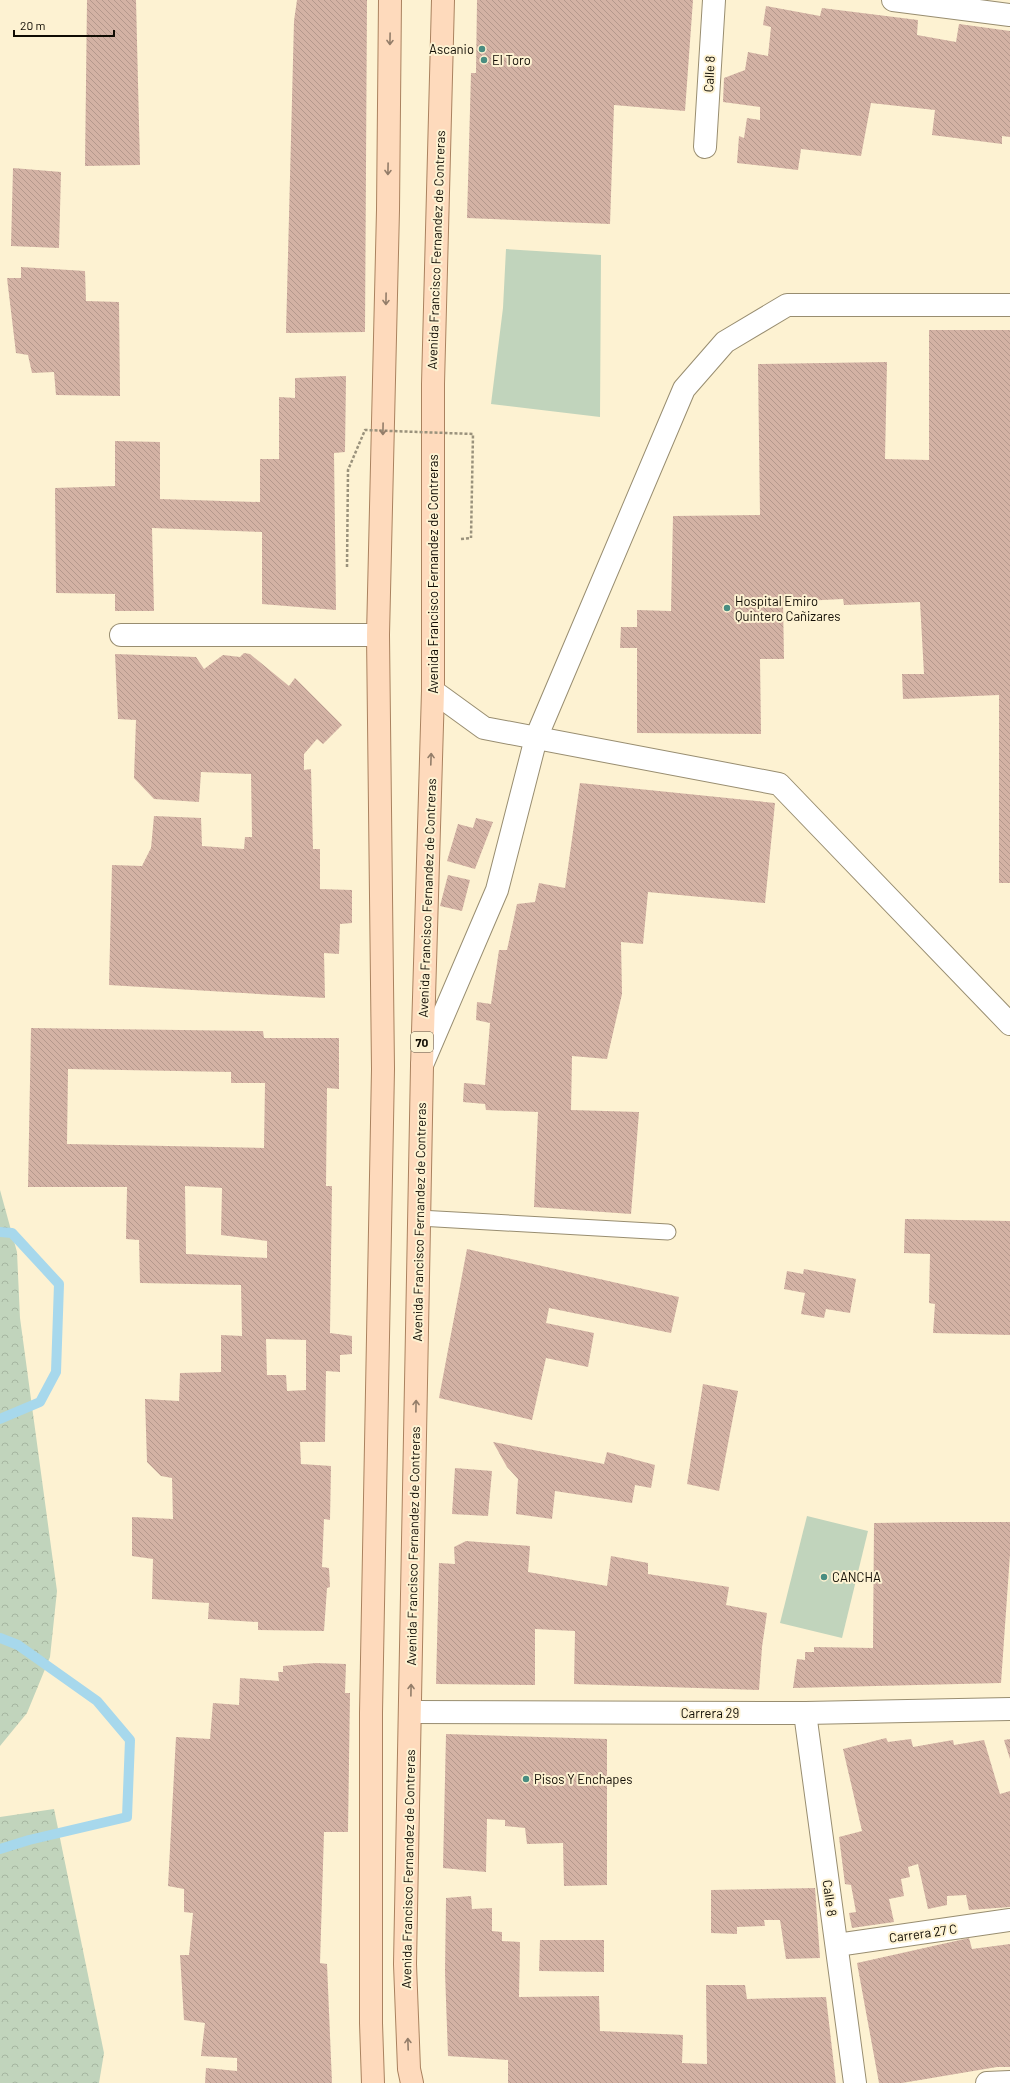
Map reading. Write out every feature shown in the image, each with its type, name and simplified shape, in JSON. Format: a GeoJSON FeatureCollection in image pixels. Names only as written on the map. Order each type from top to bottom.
{"type":"FeatureCollection","features":[{"type":"Feature","properties":{"kind":"main road"},"geometry":{"type":"LineString","coordinates":[[373,2083],[371,2023],[371,1721],[383,1070],[378,635],[388,210],[390,0]]}},
{"type":"Feature","properties":{"kind":"main road","name":"Avenida Francisco Fernandez de Contreras"},"geometry":{"type":"LineString","coordinates":[[412,2083],[409,2069],[405,1964],[411,1712],[422,1066],[433,691],[433,384],[443,0]]}},
{"type":"Feature","properties":{"kind":"street","name":"Calle 8"},"geometry":{"type":"LineString","coordinates":[[705,147],[714,0]]}},
{"type":"Feature","properties":{"kind":"street"},"geometry":{"type":"LineString","coordinates":[[894,0],[1010,15]]}},
{"type":"Feature","properties":{"kind":"street"},"geometry":{"type":"LineString","coordinates":[[422,1066],[497,890],[536,738],[684,389],[725,342],[787,305],[1010,305]]}},
{"type":"Feature","properties":{"kind":"street"},"geometry":{"type":"LineString","coordinates":[[121,634],[378,635]]}},
{"type":"Feature","properties":{"kind":"street"},"geometry":{"type":"LineString","coordinates":[[433,691],[484,728],[779,784],[1010,1024]]}},
{"type":"Feature","properties":{"kind":"street","name":"Carrera 29"},"geometry":{"type":"LineString","coordinates":[[411,1712],[805,1713],[1010,1708]]}},
{"type":"Feature","properties":{"kind":"street","name":"Calle 8"},"geometry":{"type":"LineString","coordinates":[[805,1713],[855,2083]]}},
{"type":"Feature","properties":{"kind":"street","name":"Carrera 27 C"},"geometry":{"type":"LineString","coordinates":[[836,1945],[1010,1920]]}},
{"type":"Feature","properties":{"kind":"street"},"geometry":{"type":"LineString","coordinates":[[987,2083],[1010,2082]]}},
{"type":"Feature","properties":{"kind":"lane"},"geometry":{"type":"LineString","coordinates":[[419,1218],[668,1232]]}},
{"type":"Feature","properties":{"kind":"path"},"geometry":{"type":"LineString","coordinates":[[348,567],[348,470],[365,430],[473,434],[471,538]]}},
{"type":"Feature","properties":{"kind":"green space"},"geometry":{"type":"Polygon","coordinates":[[[506,249],[601,255],[600,417],[491,404],[503,308],[506,249]]]}},
{"type":"Feature","properties":{"kind":"green space"},"geometry":{"type":"Polygon","coordinates":[[[0,1190],[17,1252],[20,1318],[57,1591],[50,1657],[27,1713],[0,1746],[0,1190]]]}},
{"type":"Feature","properties":{"kind":"green space","name":"CANCHA"},"geometry":{"type":"Polygon","coordinates":[[[807,1516],[868,1531],[842,1638],[780,1623],[807,1516]]]}},
{"type":"Feature","properties":{"kind":"green space"},"geometry":{"type":"Polygon","coordinates":[[[54,1809],[104,2053],[99,2083],[0,2083],[0,1817],[54,1809]]]}},
{"type":"Feature","properties":{"kind":"building"},"geometry":{"type":"Polygon","coordinates":[[[87,0],[136,0],[140,165],[85,166],[87,0]]]}},
{"type":"Feature","properties":{"kind":"building"},"geometry":{"type":"Polygon","coordinates":[[[297,0],[367,0],[365,332],[286,333],[294,21],[297,0]]]}},
{"type":"Feature","properties":{"kind":"building"},"geometry":{"type":"Polygon","coordinates":[[[477,0],[693,0],[685,111],[614,105],[610,224],[467,218],[471,73],[476,73],[477,0]]]}},
{"type":"Feature","properties":{"kind":"building"},"geometry":{"type":"Polygon","coordinates":[[[766,6],[820,16],[822,8],[918,20],[917,35],[956,42],[959,24],[1010,31],[1010,137],[1002,136],[1002,144],[932,135],[935,110],[871,103],[861,156],[801,149],[798,170],[737,163],[739,136],[744,138],[747,118],[760,120],[760,107],[723,102],[724,78],[745,70],[748,52],[768,56],[771,27],[763,25],[766,6]]]}},
{"type":"Feature","properties":{"kind":"building"},"geometry":{"type":"Polygon","coordinates":[[[13,168],[61,172],[59,248],[11,246],[13,168]]]}},
{"type":"Feature","properties":{"kind":"building"},"geometry":{"type":"Polygon","coordinates":[[[21,267],[85,271],[86,301],[119,302],[120,396],[56,395],[54,372],[32,373],[28,355],[16,353],[7,278],[21,278],[21,267]]]}},
{"type":"Feature","properties":{"kind":"building","name":"Hospital Emiro Quintero Cañizares"},"geometry":{"type":"Polygon","coordinates":[[[929,330],[1010,330],[1010,883],[999,883],[999,695],[903,699],[902,674],[924,674],[920,602],[844,605],[843,599],[783,602],[784,659],[760,659],[761,734],[637,733],[637,648],[620,648],[621,627],[637,627],[637,610],[671,611],[673,516],[760,515],[758,364],[887,362],[885,459],[929,460],[929,330]]]}},
{"type":"Feature","properties":{"kind":"building"},"geometry":{"type":"Polygon","coordinates":[[[346,376],[345,452],[334,453],[336,610],[262,604],[262,532],[152,528],[154,611],[115,611],[115,594],[56,593],[55,488],[115,486],[115,441],[160,442],[160,499],[260,502],[260,459],[279,459],[279,397],[295,398],[295,378],[346,376]]]}},
{"type":"Feature","properties":{"kind":"building"},"geometry":{"type":"Polygon","coordinates":[[[244,653],[250,654],[289,686],[295,678],[342,725],[323,744],[317,739],[304,754],[304,770],[311,769],[313,849],[320,849],[320,889],[352,890],[352,923],[340,924],[339,954],[324,953],[325,998],[109,985],[112,865],[142,866],[151,848],[154,816],[201,818],[202,846],[244,849],[245,837],[252,837],[251,774],[201,772],[199,802],[154,799],[134,778],[136,720],[118,719],[115,654],[196,657],[204,669],[223,655],[240,657],[244,653]]]}},
{"type":"Feature","properties":{"kind":"building"},"geometry":{"type":"Polygon","coordinates":[[[580,783],[775,803],[765,903],[648,892],[643,944],[621,942],[622,994],[607,1059],[572,1056],[571,1110],[639,1112],[631,1214],[534,1207],[538,1112],[486,1110],[485,1104],[463,1102],[464,1083],[485,1085],[490,1023],[476,1020],[477,1002],[491,1004],[499,950],[507,950],[517,904],[535,902],[539,883],[565,888],[580,783]]]}},
{"type":"Feature","properties":{"kind":"building"},"geometry":{"type":"Polygon","coordinates":[[[476,818],[493,822],[475,869],[447,861],[458,824],[473,828],[476,818]]]}},
{"type":"Feature","properties":{"kind":"building"},"geometry":{"type":"Polygon","coordinates":[[[448,875],[470,880],[462,911],[440,906],[448,875]]]}},
{"type":"Feature","properties":{"kind":"building"},"geometry":{"type":"Polygon","coordinates":[[[31,1028],[263,1031],[264,1038],[339,1038],[339,1089],[327,1088],[326,1186],[332,1186],[330,1333],[352,1336],[352,1354],[340,1355],[340,1372],[326,1371],[325,1442],[300,1442],[301,1464],[331,1466],[330,1520],[324,1519],[322,1567],[329,1568],[330,1587],[327,1588],[324,1631],[258,1630],[258,1622],[208,1619],[209,1603],[152,1599],[153,1559],[132,1556],[132,1517],[173,1519],[172,1478],[161,1476],[147,1462],[145,1399],[179,1401],[180,1373],[221,1372],[221,1335],[242,1336],[241,1285],[140,1283],[139,1240],[126,1239],[127,1187],[28,1187],[31,1028]],[[68,1069],[67,1144],[264,1148],[265,1083],[231,1083],[231,1072],[68,1069]],[[185,1186],[186,1254],[267,1258],[267,1241],[221,1235],[222,1188],[185,1186]],[[266,1339],[267,1375],[286,1375],[287,1391],[306,1390],[306,1340],[266,1339]]]}},
{"type":"Feature","properties":{"kind":"building"},"geometry":{"type":"Polygon","coordinates":[[[905,1219],[1010,1221],[1010,1335],[933,1333],[935,1304],[929,1303],[930,1254],[904,1253],[905,1219]]]}},
{"type":"Feature","properties":{"kind":"building"},"geometry":{"type":"Polygon","coordinates":[[[467,1249],[679,1297],[671,1333],[549,1308],[546,1323],[594,1333],[588,1367],[546,1358],[532,1420],[439,1398],[467,1249]]]}},
{"type":"Feature","properties":{"kind":"building"},"geometry":{"type":"Polygon","coordinates":[[[804,1269],[856,1279],[850,1313],[826,1309],[824,1318],[801,1314],[805,1293],[784,1289],[787,1271],[803,1274],[804,1269]]]}},
{"type":"Feature","properties":{"kind":"building"},"geometry":{"type":"Polygon","coordinates":[[[703,1384],[738,1391],[719,1491],[687,1484],[703,1384]]]}},
{"type":"Feature","properties":{"kind":"building"},"geometry":{"type":"Polygon","coordinates":[[[493,1442],[604,1464],[607,1452],[655,1465],[651,1488],[635,1485],[632,1503],[555,1491],[552,1519],[516,1514],[518,1479],[507,1467],[493,1442]]]}},
{"type":"Feature","properties":{"kind":"building"},"geometry":{"type":"Polygon","coordinates":[[[455,1468],[492,1471],[488,1516],[452,1514],[455,1468]]]}},
{"type":"Feature","properties":{"kind":"building"},"geometry":{"type":"Polygon","coordinates":[[[1010,1522],[1010,1554],[1001,1683],[793,1688],[797,1659],[805,1660],[805,1652],[814,1652],[814,1647],[873,1648],[874,1523],[1010,1522]]]}},
{"type":"Feature","properties":{"kind":"building"},"geometry":{"type":"Polygon","coordinates":[[[466,1541],[530,1546],[528,1572],[607,1586],[611,1556],[648,1563],[648,1574],[729,1587],[726,1605],[767,1613],[762,1647],[759,1690],[574,1684],[575,1631],[535,1629],[535,1685],[436,1684],[439,1563],[455,1564],[454,1547],[466,1541]]]}},
{"type":"Feature","properties":{"kind":"building"},"geometry":{"type":"Polygon","coordinates":[[[316,1663],[346,1664],[345,1693],[350,1693],[348,1832],[324,1832],[320,1963],[327,1964],[332,2083],[205,2083],[206,2068],[237,2071],[237,2058],[201,2056],[205,2023],[184,2020],[180,1955],[189,1955],[193,1913],[184,1912],[184,1889],[168,1886],[176,1737],[210,1739],[213,1703],[239,1705],[240,1678],[279,1681],[278,1672],[283,1672],[283,1666],[316,1663]]]}},
{"type":"Feature","properties":{"kind":"building","name":"Pisos Y Enchapes"},"geometry":{"type":"Polygon","coordinates":[[[446,1734],[607,1739],[607,1885],[564,1886],[563,1843],[527,1844],[525,1828],[505,1826],[505,1820],[487,1819],[486,1872],[443,1868],[446,1734]]]}},
{"type":"Feature","properties":{"kind":"building"},"geometry":{"type":"Polygon","coordinates":[[[886,1738],[888,1742],[911,1739],[913,1747],[953,1740],[954,1745],[984,1740],[1000,1794],[1010,1791],[1010,1907],[969,1910],[966,1895],[947,1896],[947,1905],[928,1909],[918,1864],[908,1867],[910,1877],[901,1879],[904,1896],[889,1899],[894,1922],[852,1928],[849,1913],[856,1912],[851,1885],[845,1884],[839,1837],[862,1831],[843,1749],[886,1738]]]}},
{"type":"Feature","properties":{"kind":"building"},"geometry":{"type":"Polygon","coordinates":[[[1010,1739],[1010,1759],[1004,1740],[1010,1739]]]}},
{"type":"Feature","properties":{"kind":"building"},"geometry":{"type":"Polygon","coordinates":[[[815,1888],[820,1958],[786,1959],[780,1920],[764,1920],[765,1926],[737,1927],[737,1934],[711,1933],[711,1890],[815,1888]]]}},
{"type":"Feature","properties":{"kind":"building"},"geometry":{"type":"Polygon","coordinates":[[[471,1896],[472,1909],[492,1908],[492,1931],[502,1932],[502,1941],[520,1942],[519,1997],[599,1996],[600,2031],[683,2035],[682,2063],[707,2064],[706,1985],[745,1985],[747,1999],[826,1997],[836,2083],[508,2083],[508,2060],[448,2056],[445,1972],[446,1898],[471,1896]]]}},
{"type":"Feature","properties":{"kind":"building"},"geometry":{"type":"Polygon","coordinates":[[[969,1938],[972,1949],[1010,1944],[1010,2067],[997,2067],[902,2083],[879,2083],[857,1963],[969,1938]]]}},
{"type":"Feature","properties":{"kind":"building"},"geometry":{"type":"Polygon","coordinates":[[[540,1940],[604,1940],[604,1972],[539,1971],[540,1940]]]}},
{"type":"Feature","properties":{"kind":"waterway"},"geometry":{"type":"LineString","coordinates":[[0,1232],[12,1233],[59,1284],[56,1372],[40,1402],[0,1419]]}},
{"type":"Feature","properties":{"kind":"waterway"},"geometry":{"type":"LineString","coordinates":[[0,1638],[18,1645],[97,1701],[130,1740],[127,1817],[29,1840],[0,1849]]}},
{"type":"Feature","properties":{"kind":"place","name":"Ascanio"},"geometry":{"type":"Point","coordinates":[482,49]}},
{"type":"Feature","properties":{"kind":"place","name":"El Toro"},"geometry":{"type":"Point","coordinates":[484,60]}},
{"type":"Feature","properties":{"kind":"place","name":"Hospital Emiro Quintero Cañizares"},"geometry":{"type":"Point","coordinates":[727,608]}},
{"type":"Feature","properties":{"kind":"place","name":"CANCHA"},"geometry":{"type":"Point","coordinates":[824,1577]}},
{"type":"Feature","properties":{"kind":"place","name":"Pisos Y Enchapes"},"geometry":{"type":"Point","coordinates":[526,1779]}}]}
